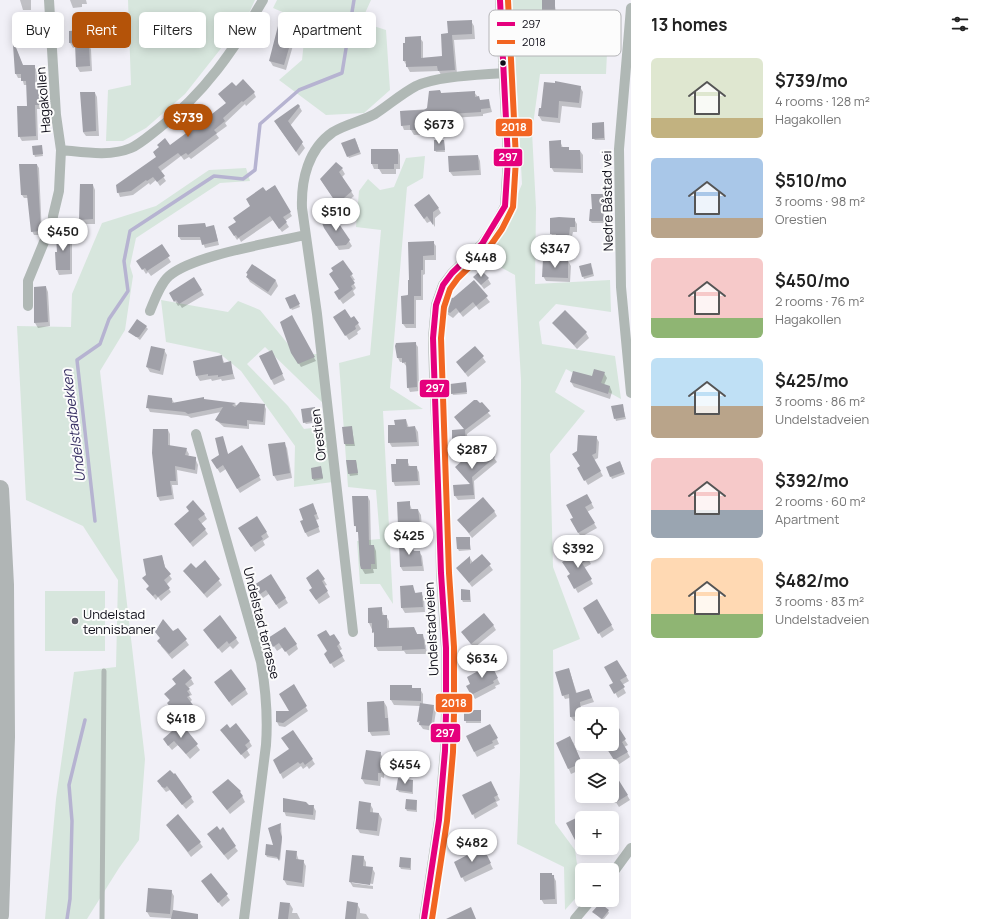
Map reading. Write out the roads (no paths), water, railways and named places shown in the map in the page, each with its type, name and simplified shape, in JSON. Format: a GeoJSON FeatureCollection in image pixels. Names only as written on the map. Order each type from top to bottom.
{"type":"FeatureCollection","features":[{"type":"Feature","properties":{"kind":"highway"},"geometry":{"type":"LineString","coordinates":[[0,489],[5,585],[6,737],[0,915]]}},
{"type":"Feature","properties":{"kind":"street","name":"Hagakollen"},"geometry":{"type":"LineString","coordinates":[[28,306],[28,281],[44,242],[52,231],[53,216],[59,191],[61,150],[56,115],[49,0]]}},
{"type":"Feature","properties":{"kind":"street","name":"Hagakollen"},"geometry":{"type":"LineString","coordinates":[[61,150],[92,153],[113,153],[131,148],[149,136],[175,116],[200,92],[231,52],[264,0]]}},
{"type":"Feature","properties":{"kind":"street","name":"Undelstadveien"},"geometry":{"type":"LineString","coordinates":[[500,0],[500,10]]}},
{"type":"Feature","properties":{"kind":"street","name":"Nedre Båstad vei"},"geometry":{"type":"LineString","coordinates":[[631,8],[619,149],[621,288],[631,393]]}},
{"type":"Feature","properties":{"kind":"street","name":"Undelstadveien"},"geometry":{"type":"LineString","coordinates":[[424,919],[439,820],[445,751],[446,713],[446,648],[441,573],[440,506],[433,338],[436,305],[443,285],[452,273],[482,244],[496,224],[505,206],[508,159],[502,56]]}},
{"type":"Feature","properties":{"kind":"street","name":"Orestien"},"geometry":{"type":"LineString","coordinates":[[353,632],[318,322],[305,235],[301,192],[304,178],[309,163],[318,147],[334,132],[375,114],[417,86],[448,79],[503,72]]}},
{"type":"Feature","properties":{"kind":"street"},"geometry":{"type":"LineString","coordinates":[[150,311],[167,277],[190,262],[305,235]]}},
{"type":"Feature","properties":{"kind":"street","name":"Undelstad terrasse"},"geometry":{"type":"LineString","coordinates":[[196,434],[261,662],[266,692],[268,717],[266,746],[244,919]]}},
{"type":"Feature","properties":{"kind":"street"},"geometry":{"type":"LineString","coordinates":[[619,864],[631,848]]}},
{"type":"Feature","properties":{"kind":"street"},"geometry":{"type":"LineString","coordinates":[[575,919],[585,907]]}},
{"type":"Feature","properties":{"kind":"lane"},"geometry":{"type":"LineString","coordinates":[[102,919],[104,671]]}},
{"type":"Feature","properties":{"kind":"waterway","name":"Undelstadbekken"},"geometry":{"type":"LineString","coordinates":[[95,521],[77,360],[100,344],[109,319],[128,291],[124,261],[130,231],[214,176],[243,179],[255,170],[260,124],[299,90],[342,73],[354,0]]}},
{"type":"Feature","properties":{"kind":"waterway"},"geometry":{"type":"LineString","coordinates":[[67,919],[70,899],[72,821],[69,785],[85,720]]}},
{"type":"Feature","properties":{"kind":"place","name":"Undelstad tennisbaner"},"geometry":{"type":"Point","coordinates":[75,621]}}]}
